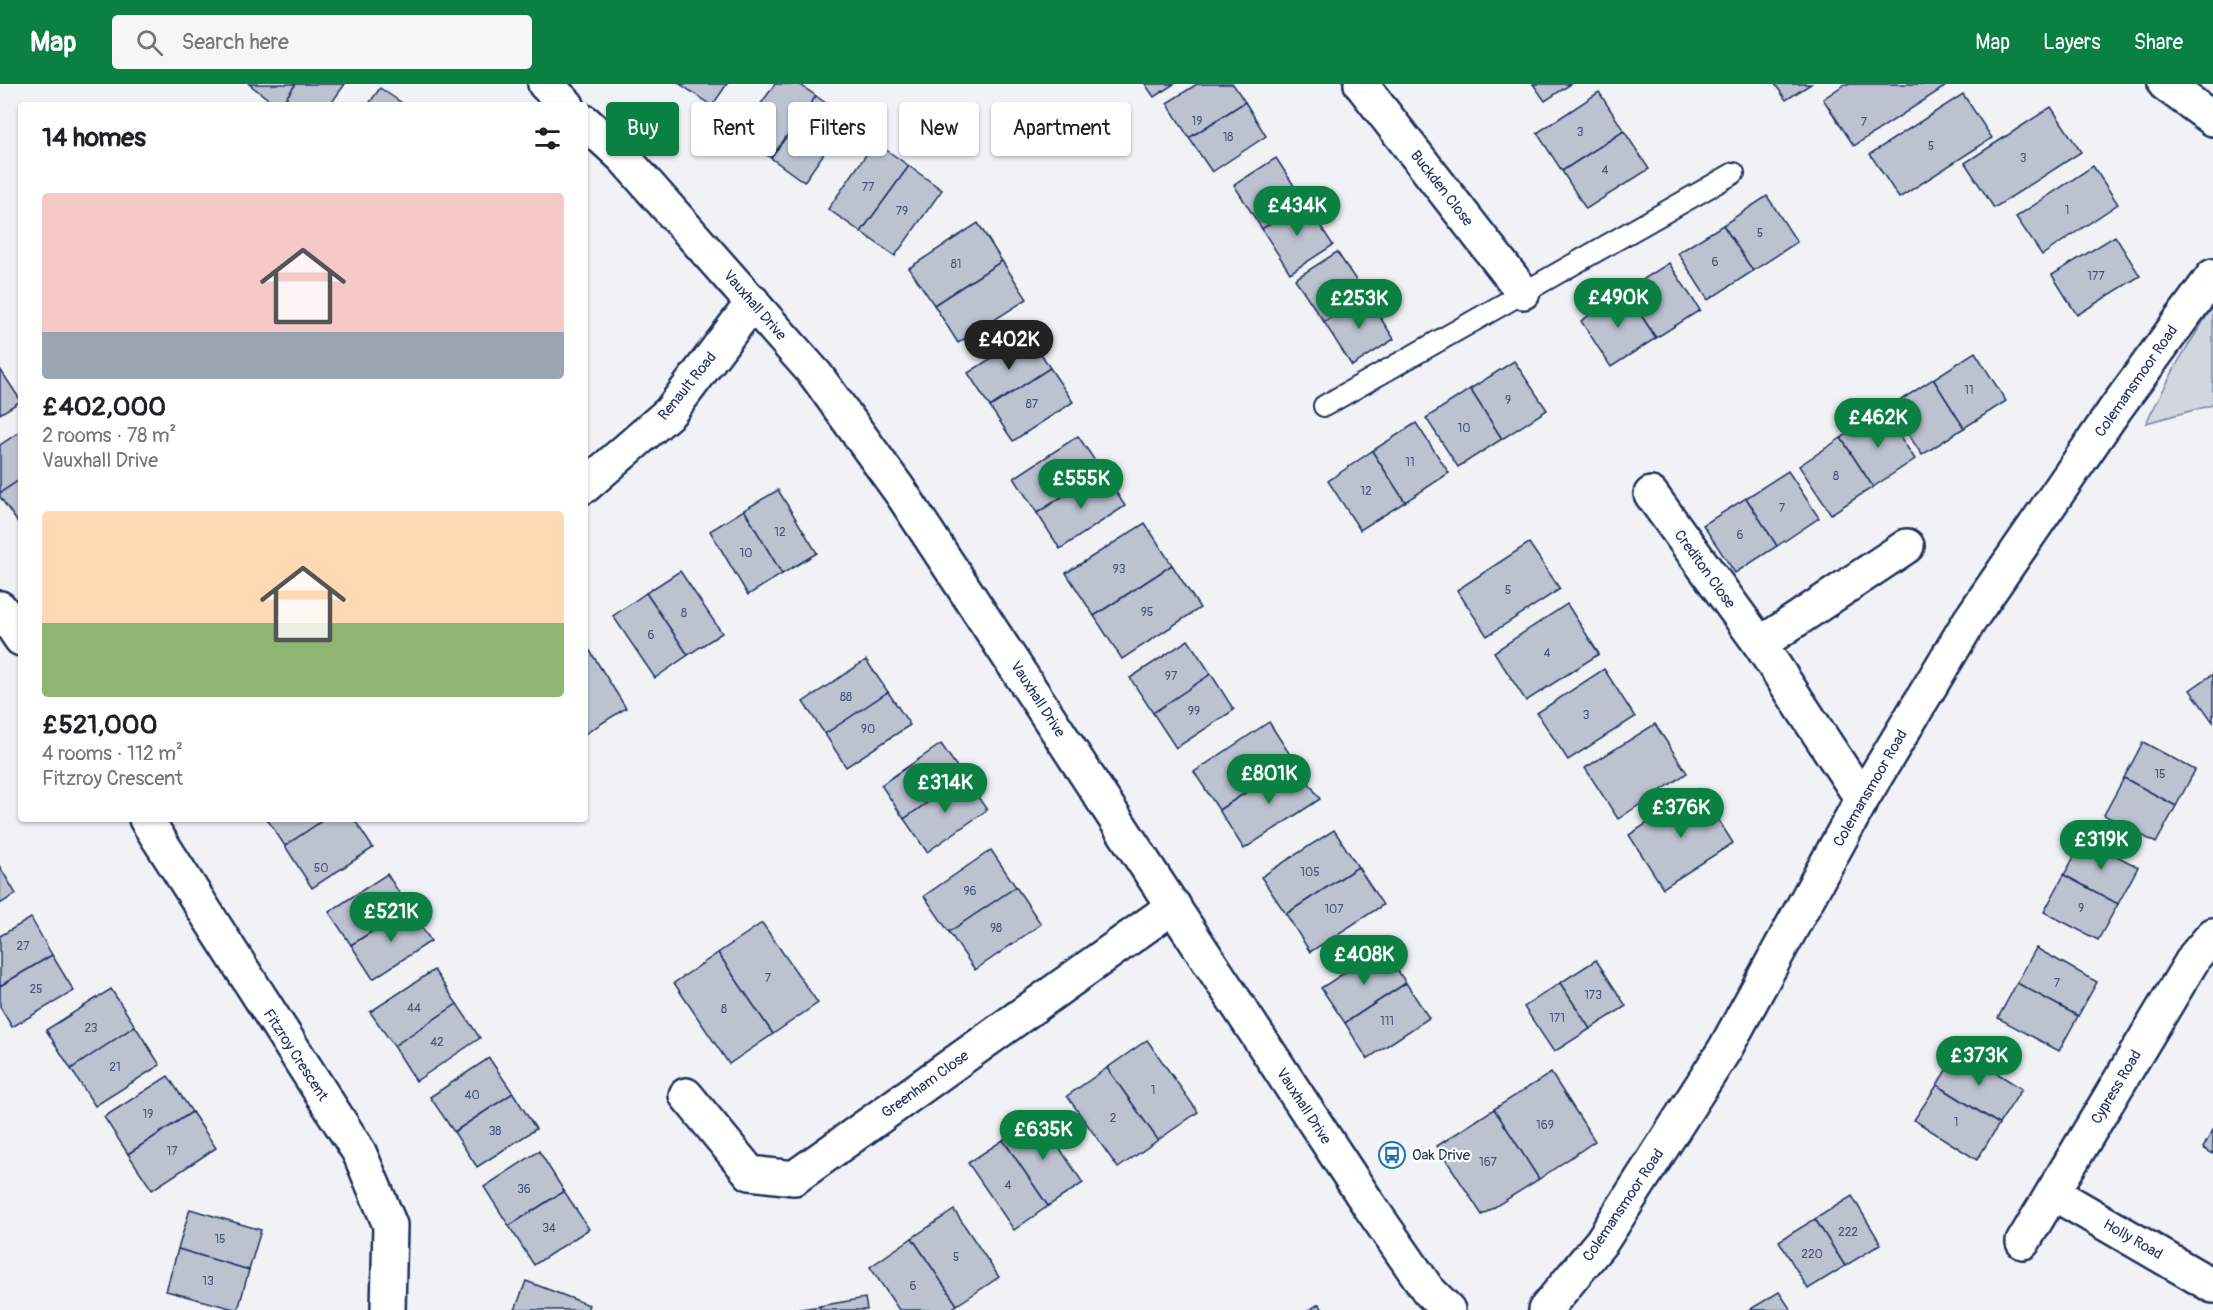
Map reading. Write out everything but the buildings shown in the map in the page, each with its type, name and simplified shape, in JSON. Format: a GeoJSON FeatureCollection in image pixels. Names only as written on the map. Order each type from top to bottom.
{"type":"FeatureCollection","features":[{"type":"Feature","properties":{"kind":"street"},"geometry":{"type":"LineString","coordinates":[[545,84],[564,102]]}},
{"type":"Feature","properties":{"kind":"street","name":"Buckden Close"},"geometry":{"type":"LineString","coordinates":[[1361,84],[1523,292]]}},
{"type":"Feature","properties":{"kind":"street"},"geometry":{"type":"LineString","coordinates":[[2165,84],[2213,119]]}},
{"type":"Feature","properties":{"kind":"street","name":"Vauxhall Drive"},"geometry":{"type":"LineString","coordinates":[[588,125],[624,158],[816,375],[902,494],[1382,1224],[1428,1290],[1448,1310]]}},
{"type":"Feature","properties":{"kind":"street","name":"Colemansmoor Road"},"geometry":{"type":"LineString","coordinates":[[1545,1310],[1602,1241],[1725,1049],[1862,799],[1970,620],[2128,391],[2213,276]]}},
{"type":"Feature","properties":{"kind":"street","name":"Renault Road"},"geometry":{"type":"LineString","coordinates":[[588,483],[670,412],[753,302]]}},
{"type":"Feature","properties":{"kind":"street","name":"Crediton Close"},"geometry":{"type":"LineString","coordinates":[[1651,494],[1760,644],[1862,799]]}},
{"type":"Feature","properties":{"kind":"street"},"geometry":{"type":"LineString","coordinates":[[1760,644],[1907,546]]}},
{"type":"Feature","properties":{"kind":"street"},"geometry":{"type":"LineString","coordinates":[[0,608],[18,635]]}},
{"type":"Feature","properties":{"kind":"street","name":"Fitzroy Crescent"},"geometry":{"type":"LineString","coordinates":[[148,822],[359,1152],[390,1225],[388,1310]]}},
{"type":"Feature","properties":{"kind":"street","name":"Greenham Close"},"geometry":{"type":"LineString","coordinates":[[686,1095],[750,1173],[794,1178],[1174,906]]}},
{"type":"Feature","properties":{"kind":"street","name":"Cypress Road"},"geometry":{"type":"LineString","coordinates":[[2023,1242],[2195,956],[2213,935]]}},
{"type":"Feature","properties":{"kind":"street","name":"Holly Road"},"geometry":{"type":"LineString","coordinates":[[2053,1193],[2213,1286]]}},
{"type":"Feature","properties":{"kind":"lane"},"geometry":{"type":"LineString","coordinates":[[1324,406],[1734,173]]}},
{"type":"Feature","properties":{"kind":"shaded area"},"geometry":{"type":"Polygon","coordinates":[[[2213,306],[2213,405],[2146,423],[2179,360],[2213,306]]]}},
{"type":"Feature","properties":{"kind":"place","name":"Oak Drive"},"geometry":{"type":"Point","coordinates":[1392,1155]}}]}
